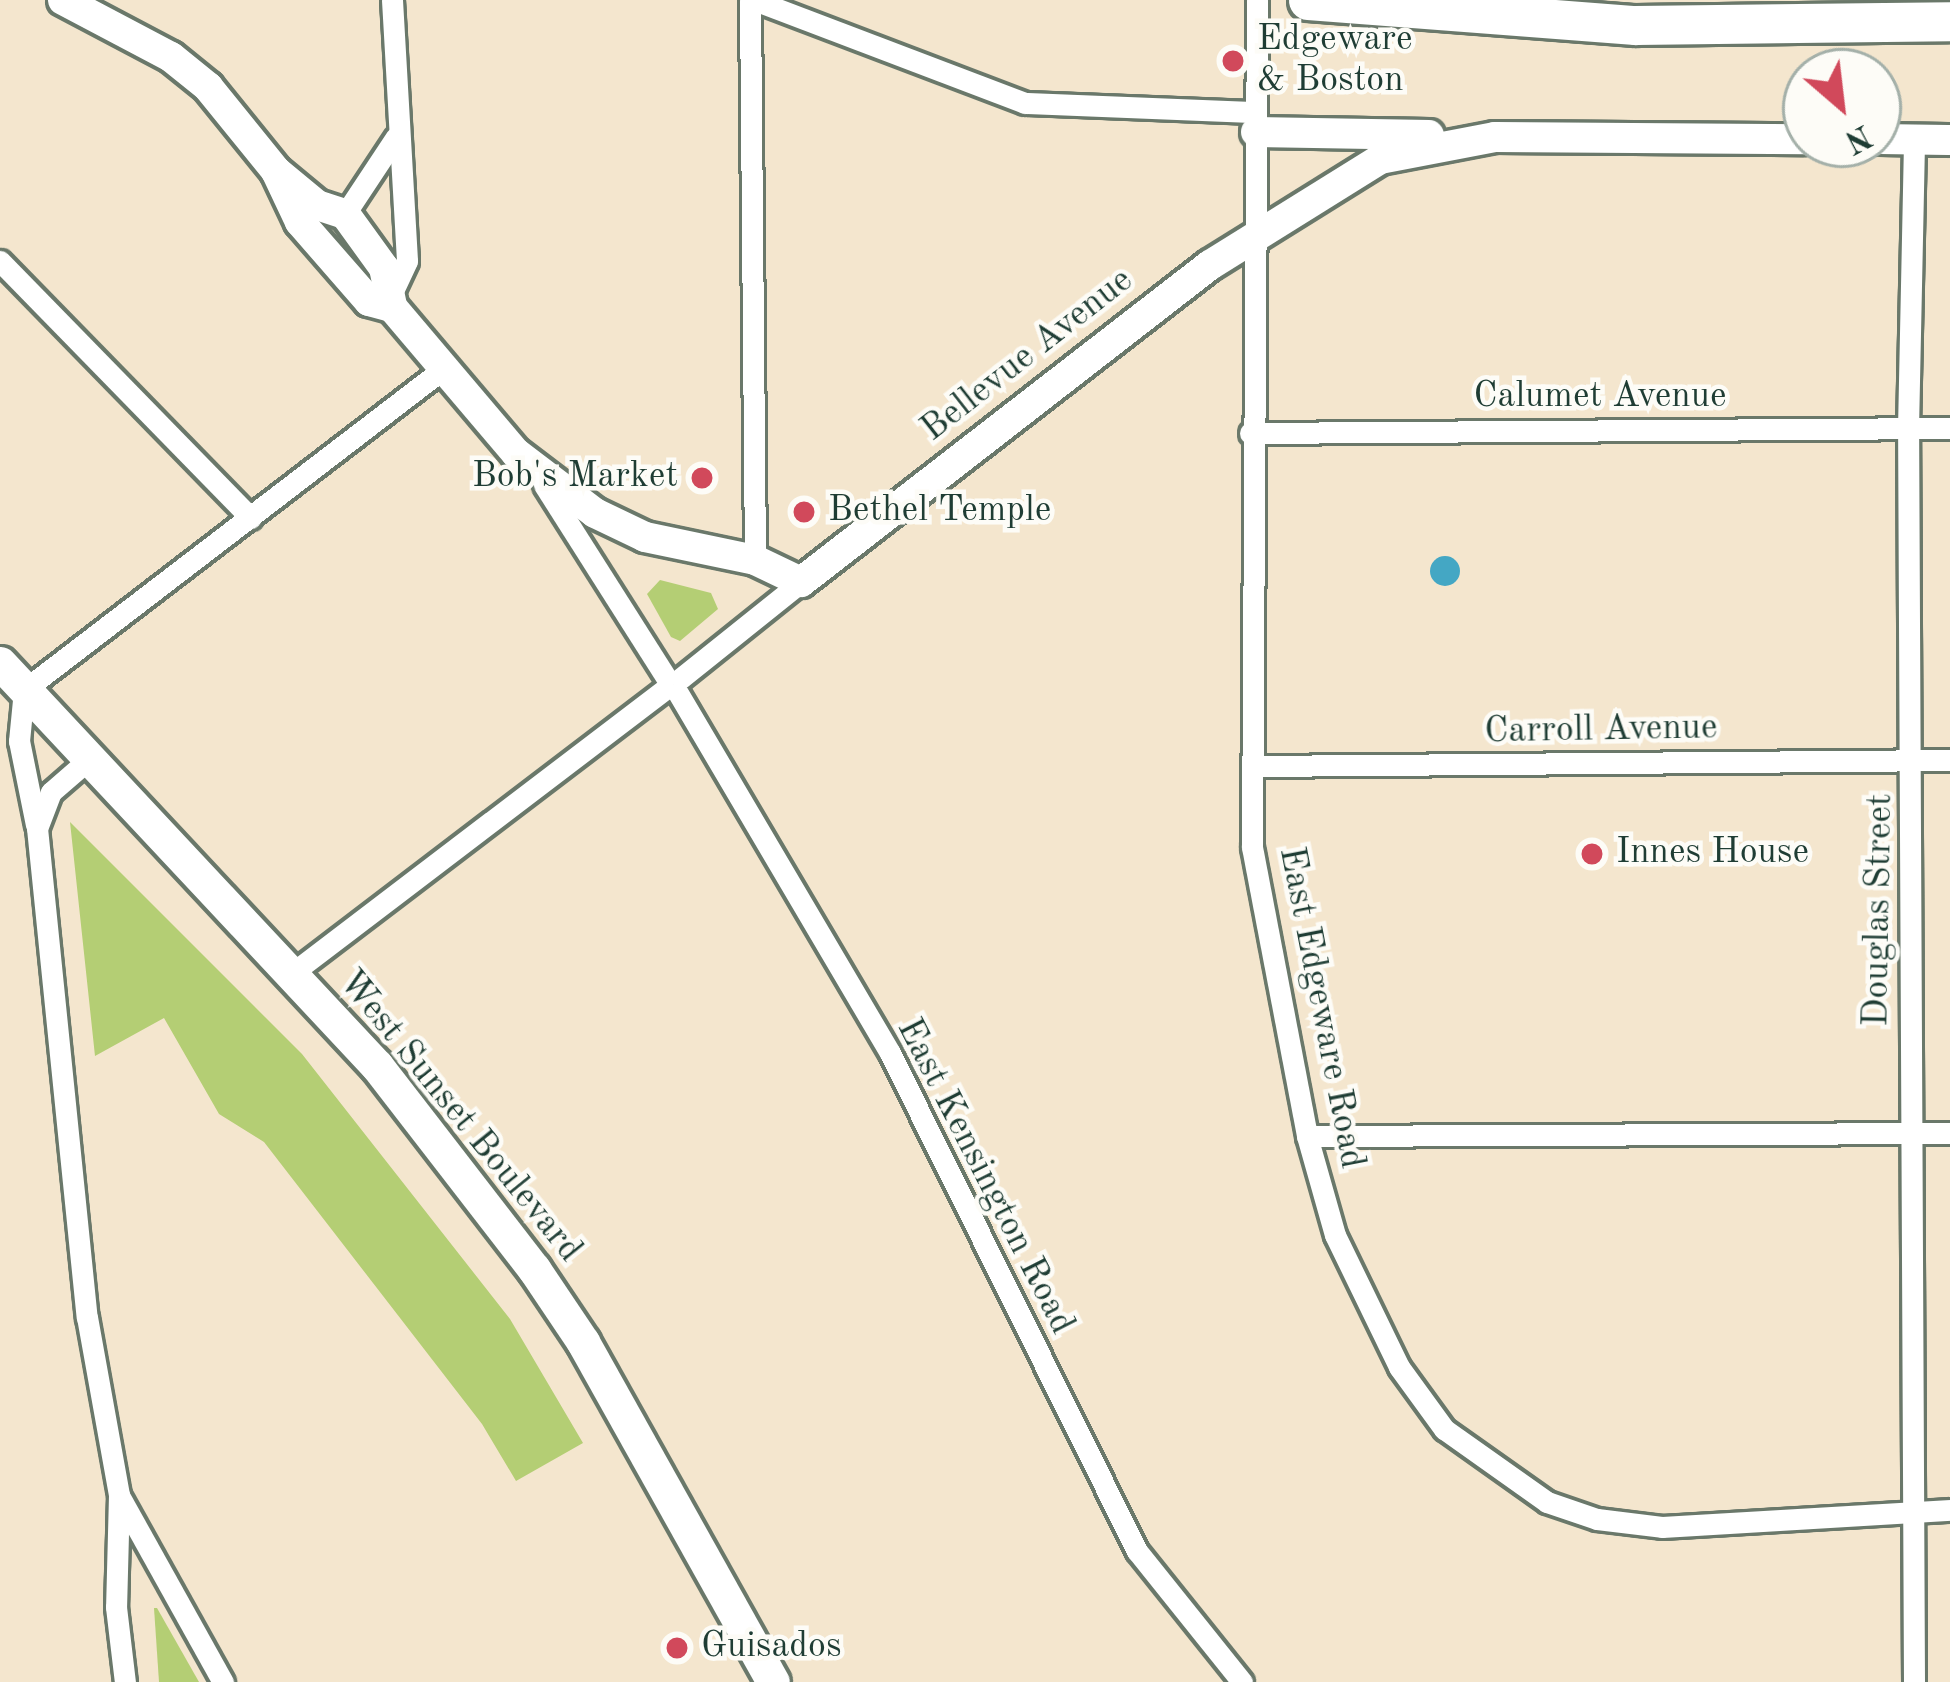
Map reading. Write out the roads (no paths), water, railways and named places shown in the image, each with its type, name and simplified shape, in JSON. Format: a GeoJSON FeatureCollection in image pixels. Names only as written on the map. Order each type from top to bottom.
{"type":"FeatureCollection","features":[{"type":"Feature","properties":{"kind":"highway"},"geometry":{"type":"LineString","coordinates":[[1308,0],[1635,25],[1950,21]]}},
{"type":"Feature","properties":{"kind":"main road","name":"West Sunset Boulevard"},"geometry":{"type":"LineString","coordinates":[[0,663],[376,1066],[560,1304],[773,1682]]}},
{"type":"Feature","properties":{"kind":"street"},"geometry":{"type":"LineString","coordinates":[[63,0],[126,27],[196,77],[276,171],[317,205],[345,214],[393,298],[443,369],[516,453],[595,513],[645,537],[755,560],[801,582],[291,974]]}},
{"type":"Feature","properties":{"kind":"street"},"geometry":{"type":"LineString","coordinates":[[392,0],[406,261],[393,298]]}},
{"type":"Feature","properties":{"kind":"street"},"geometry":{"type":"LineString","coordinates":[[755,560],[752,0],[1025,103],[1495,137]]}},
{"type":"Feature","properties":{"kind":"street","name":"East Edgeware Road"},"geometry":{"type":"LineString","coordinates":[[1257,0],[1250,433],[1252,847],[1307,1136],[1335,1235],[1399,1367],[1444,1429],[1494,1470],[1597,1519],[1662,1527],[1950,1510]]}},
{"type":"Feature","properties":{"kind":"street"},"geometry":{"type":"LineString","coordinates":[[345,214],[396,137]]}},
{"type":"Feature","properties":{"kind":"street","name":"Bellevue Avenue"},"geometry":{"type":"LineString","coordinates":[[801,582],[1255,235],[1381,159],[1495,137],[1782,139]]}},
{"type":"Feature","properties":{"kind":"street"},"geometry":{"type":"LineString","coordinates":[[1902,140],[1950,140]]}},
{"type":"Feature","properties":{"kind":"street","name":"Douglas Street"},"geometry":{"type":"LineString","coordinates":[[1914,140],[1908,428],[1915,760],[1910,1134],[1914,1682]]}},
{"type":"Feature","properties":{"kind":"street"},"geometry":{"type":"LineString","coordinates":[[276,171],[301,222],[369,302],[393,298]]}},
{"type":"Feature","properties":{"kind":"street"},"geometry":{"type":"LineString","coordinates":[[0,261],[250,518]]}},
{"type":"Feature","properties":{"kind":"street"},"geometry":{"type":"LineString","coordinates":[[125,1682],[116,1607],[119,1495],[87,1317],[37,828],[19,741],[24,690],[443,369]]}},
{"type":"Feature","properties":{"kind":"street","name":"Calumet Avenue"},"geometry":{"type":"LineString","coordinates":[[1250,433],[1950,428]]}},
{"type":"Feature","properties":{"kind":"street","name":"East Kensington Road"},"geometry":{"type":"LineString","coordinates":[[516,453],[598,561],[890,1053],[1142,1560],[1242,1682]]}},
{"type":"Feature","properties":{"kind":"street"},"geometry":{"type":"LineString","coordinates":[[37,828],[51,792],[88,760]]}},
{"type":"Feature","properties":{"kind":"street","name":"Carroll Avenue"},"geometry":{"type":"LineString","coordinates":[[1254,766],[1950,760]]}},
{"type":"Feature","properties":{"kind":"street"},"geometry":{"type":"LineString","coordinates":[[1307,1136],[1950,1133]]}},
{"type":"Feature","properties":{"kind":"street"},"geometry":{"type":"LineString","coordinates":[[119,1495],[223,1682]]}},
{"type":"Feature","properties":{"kind":"water"},"geometry":{"type":"Polygon","coordinates":[[[1445,556],[1460,571],[1445,586],[1430,571],[1445,556]]]}},
{"type":"Feature","properties":{"kind":"place","name":"Edgeware & Boston"},"geometry":{"type":"Point","coordinates":[1233,61]}},
{"type":"Feature","properties":{"kind":"place","name":"Bob's Market"},"geometry":{"type":"Point","coordinates":[702,478]}},
{"type":"Feature","properties":{"kind":"place","name":"Bethel Temple"},"geometry":{"type":"Point","coordinates":[804,512]}},
{"type":"Feature","properties":{"kind":"place","name":"Innes House"},"geometry":{"type":"Point","coordinates":[1592,854]}},
{"type":"Feature","properties":{"kind":"place","name":"Guisados"},"geometry":{"type":"Point","coordinates":[677,1648]}}]}
